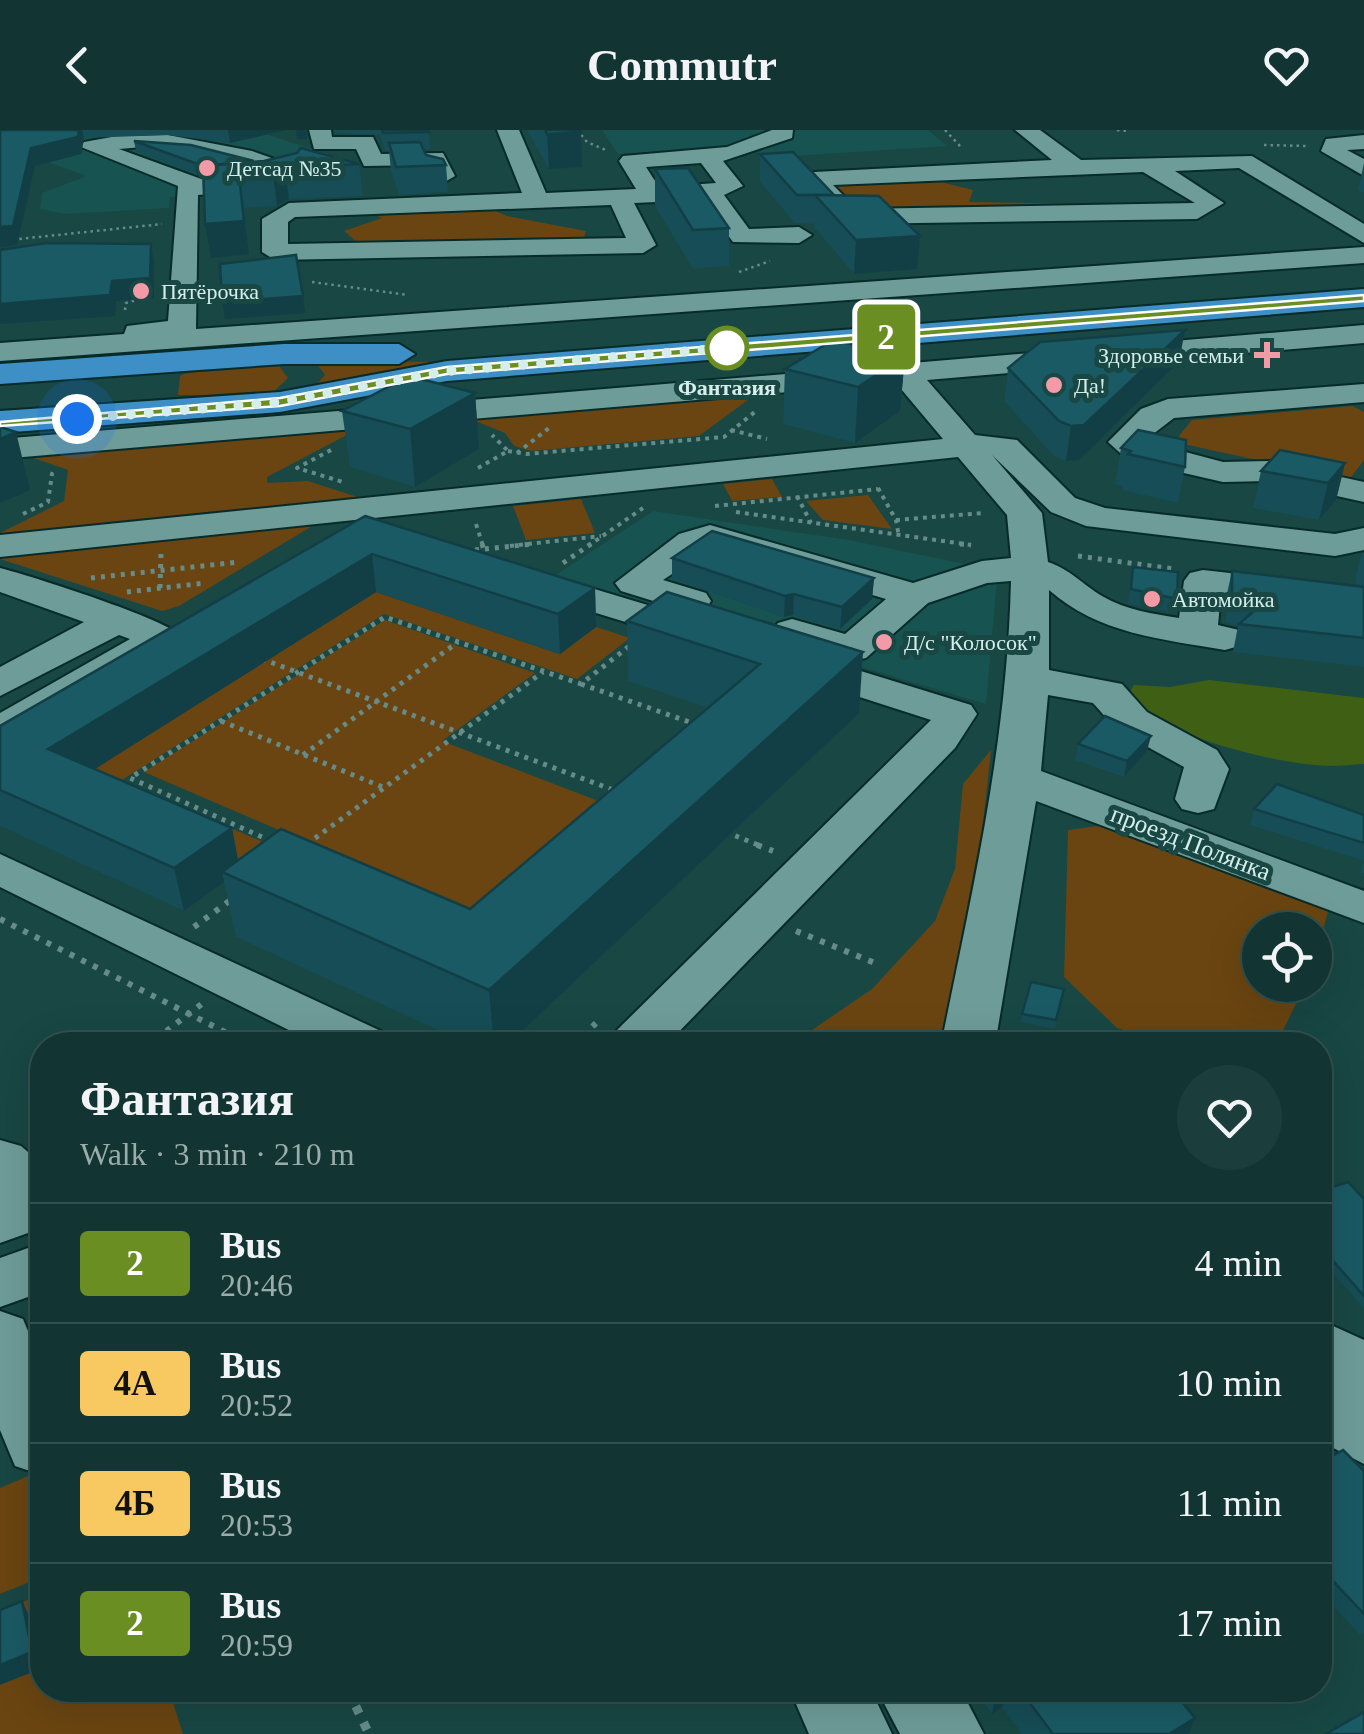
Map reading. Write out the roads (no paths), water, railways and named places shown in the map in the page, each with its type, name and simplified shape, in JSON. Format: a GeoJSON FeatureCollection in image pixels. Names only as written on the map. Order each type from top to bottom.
{"type":"FeatureCollection","features":[{"type":"Feature","properties":{"kind":"main road"},"geometry":{"type":"LineString","coordinates":[[0,374],[284,354],[480,352],[966,322],[1358,306]]}},
{"type":"Feature","properties":{"kind":"main road"},"geometry":{"type":"LineString","coordinates":[[0,422],[280,402],[447,371],[887,353],[966,322]]}},
{"type":"Feature","properties":{"kind":"main road"},"geometry":{"type":"LineString","coordinates":[[280,402],[305,383],[304,368],[284,354]]}},
{"type":"Feature","properties":{"kind":"street"},"geometry":{"type":"LineString","coordinates":[[320,130],[322,144],[365,142],[372,162],[434,158],[440,176],[528,171]]}},
{"type":"Feature","properties":{"kind":"street"},"geometry":{"type":"LineString","coordinates":[[508,130],[536,197]]}},
{"type":"Feature","properties":{"kind":"street"},"geometry":{"type":"LineString","coordinates":[[742,130],[789,132]]}},
{"type":"Feature","properties":{"kind":"street"},"geometry":{"type":"LineString","coordinates":[[1026,130],[1075,166]]}},
{"type":"Feature","properties":{"kind":"street"},"geometry":{"type":"LineString","coordinates":[[1128,131],[1175,162]]}},
{"type":"Feature","properties":{"kind":"street"},"geometry":{"type":"LineString","coordinates":[[652,196],[631,160],[731,153],[789,132]]}},
{"type":"Feature","properties":{"kind":"street"},"geometry":{"type":"LineString","coordinates":[[118,339],[182,329],[179,247],[188,190],[268,182],[292,176],[293,170],[172,133],[139,134],[92,147],[91,150],[202,187]]}},
{"type":"Feature","properties":{"kind":"street"},"geometry":{"type":"LineString","coordinates":[[1364,142],[1334,144],[1332,152],[1364,169]]}},
{"type":"Feature","properties":{"kind":"street"},"geometry":{"type":"LineString","coordinates":[[708,192],[742,237],[799,236],[861,230],[814,179],[1175,162],[1237,148],[1364,235]]}},
{"type":"Feature","properties":{"kind":"street"},"geometry":{"type":"LineString","coordinates":[[619,198],[643,245],[266,259],[275,219],[288,210],[536,197],[619,198],[708,192],[731,186],[708,156]]}},
{"type":"Feature","properties":{"kind":"street"},"geometry":{"type":"LineString","coordinates":[[850,217],[1198,212],[1212,204],[1147,164]]}},
{"type":"Feature","properties":{"kind":"street"},"geometry":{"type":"LineString","coordinates":[[799,236],[827,273]]}},
{"type":"Feature","properties":{"kind":"street"},"geometry":{"type":"LineString","coordinates":[[179,247],[220,268]]}},
{"type":"Feature","properties":{"kind":"street"},"geometry":{"type":"LineString","coordinates":[[480,352],[665,302],[827,273],[1364,255]]}},
{"type":"Feature","properties":{"kind":"street"},"geometry":{"type":"LineString","coordinates":[[0,352],[118,339],[665,302]]}},
{"type":"Feature","properties":{"kind":"street"},"geometry":{"type":"LineString","coordinates":[[0,449],[738,384],[887,353],[1299,328],[1358,306]]}},
{"type":"Feature","properties":{"kind":"street"},"geometry":{"type":"LineString","coordinates":[[0,334],[118,326],[118,339]]}},
{"type":"Feature","properties":{"kind":"street"},"geometry":{"type":"LineString","coordinates":[[1299,328],[1361,371]]}},
{"type":"Feature","properties":{"kind":"street"},"geometry":{"type":"LineString","coordinates":[[118,339],[197,359]]}},
{"type":"Feature","properties":{"kind":"street"},"geometry":{"type":"LineString","coordinates":[[887,353],[970,447],[980,489],[1024,513],[1019,568],[1029,679],[1018,778],[970,1032]]}},
{"type":"Feature","properties":{"kind":"street"},"geometry":{"type":"LineString","coordinates":[[1361,371],[1168,409],[1152,416],[1124,442],[1140,453],[1223,472],[1269,470],[1364,492]]}},
{"type":"Feature","properties":{"kind":"street"},"geometry":{"type":"LineString","coordinates":[[8,532],[370,514],[970,447],[1005,447],[1063,505],[1099,518],[1335,544],[1364,539]]}},
{"type":"Feature","properties":{"kind":"street"},"geometry":{"type":"LineString","coordinates":[[304,553],[370,514]]}},
{"type":"Feature","properties":{"kind":"street"},"geometry":{"type":"LineString","coordinates":[[647,1032],[940,739],[956,714],[634,584],[692,542],[710,536],[914,595]]}},
{"type":"Feature","properties":{"kind":"street"},"geometry":{"type":"LineString","coordinates":[[487,558],[745,632],[852,649],[914,595],[1019,568],[1057,578],[1090,605],[1118,616],[1211,636],[1203,581],[1364,600]]}},
{"type":"Feature","properties":{"kind":"street"},"geometry":{"type":"LineString","coordinates":[[0,580],[117,606],[187,613],[0,731]]}},
{"type":"Feature","properties":{"kind":"street"},"geometry":{"type":"LineString","coordinates":[[0,684],[117,606]]}},
{"type":"Feature","properties":{"kind":"street"},"geometry":{"type":"LineString","coordinates":[[1029,679],[1107,693],[1132,721],[1200,759],[1208,769],[1198,798]]}},
{"type":"Feature","properties":{"kind":"street","name":"проезд Полянка"},"geometry":{"type":"LineString","coordinates":[[1018,778],[1364,908]]}},
{"type":"Feature","properties":{"kind":"street"},"geometry":{"type":"LineString","coordinates":[[0,868],[337,1032]]}},
{"type":"Feature","properties":{"kind":"street"},"geometry":{"type":"LineString","coordinates":[[0,1161],[15,1170],[28,1209]]}},
{"type":"Feature","properties":{"kind":"street"},"geometry":{"type":"LineString","coordinates":[[0,1282],[30,1271]]}},
{"type":"Feature","properties":{"kind":"street"},"geometry":{"type":"LineString","coordinates":[[0,1337],[27,1449]]}},
{"type":"Feature","properties":{"kind":"street"},"geometry":{"type":"LineString","coordinates":[[1332,1354],[1364,1374]]}},
{"type":"Feature","properties":{"kind":"street"},"geometry":{"type":"LineString","coordinates":[[1332,1413],[1364,1436]]}},
{"type":"Feature","properties":{"kind":"street"},"geometry":{"type":"LineString","coordinates":[[833,1702],[853,1734]]}},
{"type":"Feature","properties":{"kind":"street"},"geometry":{"type":"LineString","coordinates":[[923,1702],[945,1734]]}},
{"type":"Feature","properties":{"kind":"place","name":"Детсад №35"},"geometry":{"type":"Point","coordinates":[207,168]}},
{"type":"Feature","properties":{"kind":"place","name":"Пятёрочка"},"geometry":{"type":"Point","coordinates":[141,291]}},
{"type":"Feature","properties":{"kind":"place","name":"Фантазия"},"geometry":{"type":"Point","coordinates":[727,348]}},
{"type":"Feature","properties":{"kind":"place","name":"Здоровье семьи"},"geometry":{"type":"Point","coordinates":[1267,355]}},
{"type":"Feature","properties":{"kind":"place","name":"Да!"},"geometry":{"type":"Point","coordinates":[1054,385]}},
{"type":"Feature","properties":{"kind":"place","name":"Автомойка"},"geometry":{"type":"Point","coordinates":[1152,599]}},
{"type":"Feature","properties":{"kind":"place","name":"Д/с \"Колосок\""},"geometry":{"type":"Point","coordinates":[884,642]}}]}
